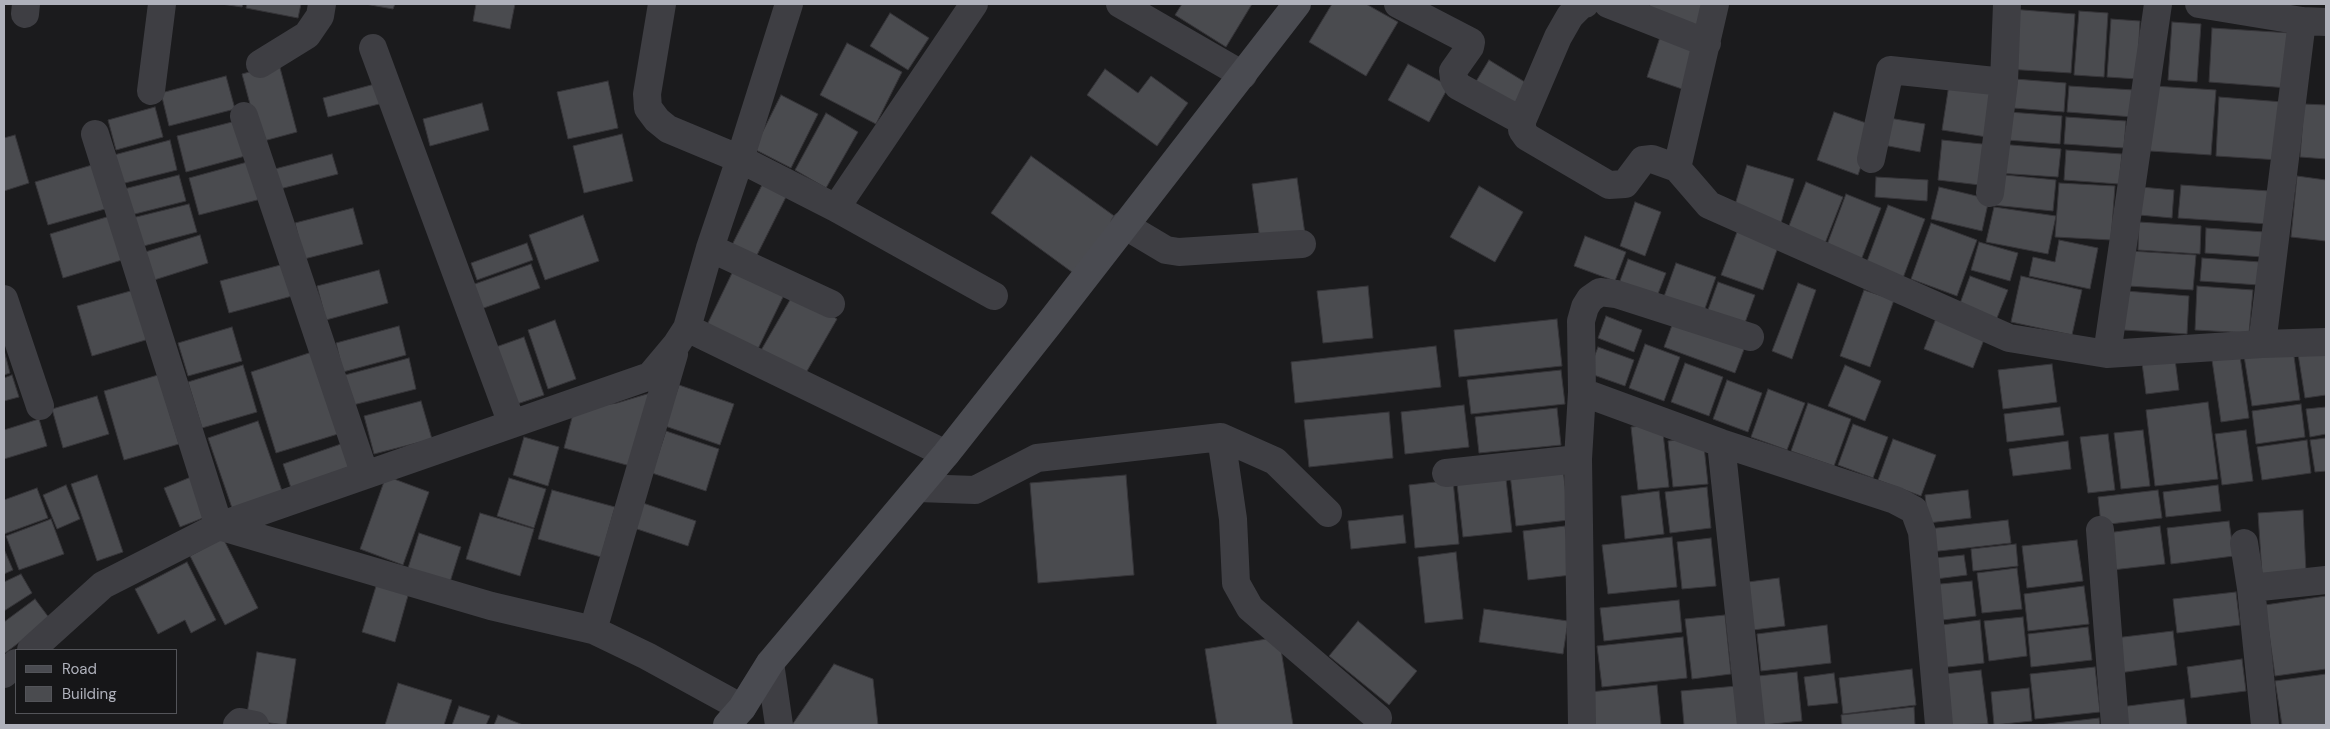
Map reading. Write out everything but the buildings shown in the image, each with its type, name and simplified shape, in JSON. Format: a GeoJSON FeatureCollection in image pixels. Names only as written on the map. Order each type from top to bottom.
{"type":"FeatureCollection","features":[{"type":"Feature","properties":{"kind":"main road"},"geometry":{"type":"LineString","coordinates":[[734,717],[770,663],[946,454],[1124,225],[1244,75],[1297,4]]}},
{"type":"Feature","properties":{"kind":"street"},"geometry":{"type":"LineString","coordinates":[[151,91],[162,4]]}},
{"type":"Feature","properties":{"kind":"street"},"geometry":{"type":"LineString","coordinates":[[260,64],[307,35],[320,16],[322,4]]}},
{"type":"Feature","properties":{"kind":"street"},"geometry":{"type":"LineString","coordinates":[[662,4],[646,94],[648,108],[657,120],[668,129],[740,159],[836,208],[994,296]]}},
{"type":"Feature","properties":{"kind":"street"},"geometry":{"type":"LineString","coordinates":[[593,630],[682,336],[789,4]]}},
{"type":"Feature","properties":{"kind":"street"},"geometry":{"type":"LineString","coordinates":[[836,208],[974,4]]}},
{"type":"Feature","properties":{"kind":"street"},"geometry":{"type":"LineString","coordinates":[[1121,4],[1244,75]]}},
{"type":"Feature","properties":{"kind":"street"},"geometry":{"type":"LineString","coordinates":[[1398,4],[1471,42],[1470,47],[1453,71],[1454,79],[1458,86],[1522,121]]}},
{"type":"Feature","properties":{"kind":"street"},"geometry":{"type":"LineString","coordinates":[[1585,4],[1581,5],[1570,16],[1558,37],[1522,121],[1522,130],[1527,137],[1609,185],[1625,184],[1643,160],[1652,159],[1676,168],[1709,205],[2010,338],[2107,354],[2262,344],[2326,342]]}},
{"type":"Feature","properties":{"kind":"street"},"geometry":{"type":"LineString","coordinates":[[1608,4],[1707,43]]}},
{"type":"Feature","properties":{"kind":"street"},"geometry":{"type":"LineString","coordinates":[[1676,168],[1715,4]]}},
{"type":"Feature","properties":{"kind":"street"},"geometry":{"type":"LineString","coordinates":[[1990,193],[2004,82],[2007,4]]}},
{"type":"Feature","properties":{"kind":"street"},"geometry":{"type":"LineString","coordinates":[[2107,354],[2158,4]]}},
{"type":"Feature","properties":{"kind":"street"},"geometry":{"type":"LineString","coordinates":[[2198,4],[2271,10],[2314,22],[2262,344]]}},
{"type":"Feature","properties":{"kind":"street"},"geometry":{"type":"LineString","coordinates":[[373,48],[512,424]]}},
{"type":"Feature","properties":{"kind":"street"},"geometry":{"type":"LineString","coordinates":[[1871,159],[1890,70],[2004,82]]}},
{"type":"Feature","properties":{"kind":"street"},"geometry":{"type":"LineString","coordinates":[[244,116],[365,475]]}},
{"type":"Feature","properties":{"kind":"street"},"geometry":{"type":"LineString","coordinates":[[95,134],[219,526]]}},
{"type":"Feature","properties":{"kind":"street"},"geometry":{"type":"LineString","coordinates":[[1124,225],[1166,250],[1179,252],[1302,244]]}},
{"type":"Feature","properties":{"kind":"street"},"geometry":{"type":"LineString","coordinates":[[710,248],[831,304]]}},
{"type":"Feature","properties":{"kind":"street"},"geometry":{"type":"LineString","coordinates":[[1582,725],[1578,459],[1582,392],[1581,321],[1585,307],[1590,299],[1600,292],[1616,294],[1750,337]]}},
{"type":"Feature","properties":{"kind":"street"},"geometry":{"type":"LineString","coordinates":[[4,299],[40,406]]}},
{"type":"Feature","properties":{"kind":"street"},"geometry":{"type":"LineString","coordinates":[[31,649],[103,585],[219,526],[650,376],[682,336]]}},
{"type":"Feature","properties":{"kind":"street"},"geometry":{"type":"LineString","coordinates":[[682,336],[946,454]]}},
{"type":"Feature","properties":{"kind":"street"},"geometry":{"type":"LineString","coordinates":[[1582,392],[1720,443],[1895,500],[1914,510],[1922,532],[1939,725]]}},
{"type":"Feature","properties":{"kind":"street"},"geometry":{"type":"LineString","coordinates":[[918,488],[975,490],[1037,458],[1221,437],[1275,461],[1328,512]]}},
{"type":"Feature","properties":{"kind":"street"},"geometry":{"type":"LineString","coordinates":[[1221,437],[1233,518],[1236,583],[1250,608],[1378,718]]}},
{"type":"Feature","properties":{"kind":"street"},"geometry":{"type":"LineString","coordinates":[[1720,443],[1751,725]]}},
{"type":"Feature","properties":{"kind":"street"},"geometry":{"type":"LineString","coordinates":[[1446,474],[1578,459]]}},
{"type":"Feature","properties":{"kind":"street"},"geometry":{"type":"LineString","coordinates":[[219,526],[491,606],[593,630],[647,656],[734,717]]}},
{"type":"Feature","properties":{"kind":"street"},"geometry":{"type":"LineString","coordinates":[[2100,530],[2115,725]]}},
{"type":"Feature","properties":{"kind":"street"},"geometry":{"type":"LineString","coordinates":[[2244,543],[2251,588],[2265,725]]}},
{"type":"Feature","properties":{"kind":"street"},"geometry":{"type":"LineString","coordinates":[[2251,588],[2326,580]]}},
{"type":"Feature","properties":{"kind":"street"},"geometry":{"type":"LineString","coordinates":[[770,663],[779,725]]}},
{"type":"Feature","properties":{"kind":"street"},"geometry":{"type":"LineString","coordinates":[[4,674],[15,664]]}},
{"type":"Feature","properties":{"kind":"street"},"geometry":{"type":"LineString","coordinates":[[237,725],[240,722],[255,725]]}}]}
